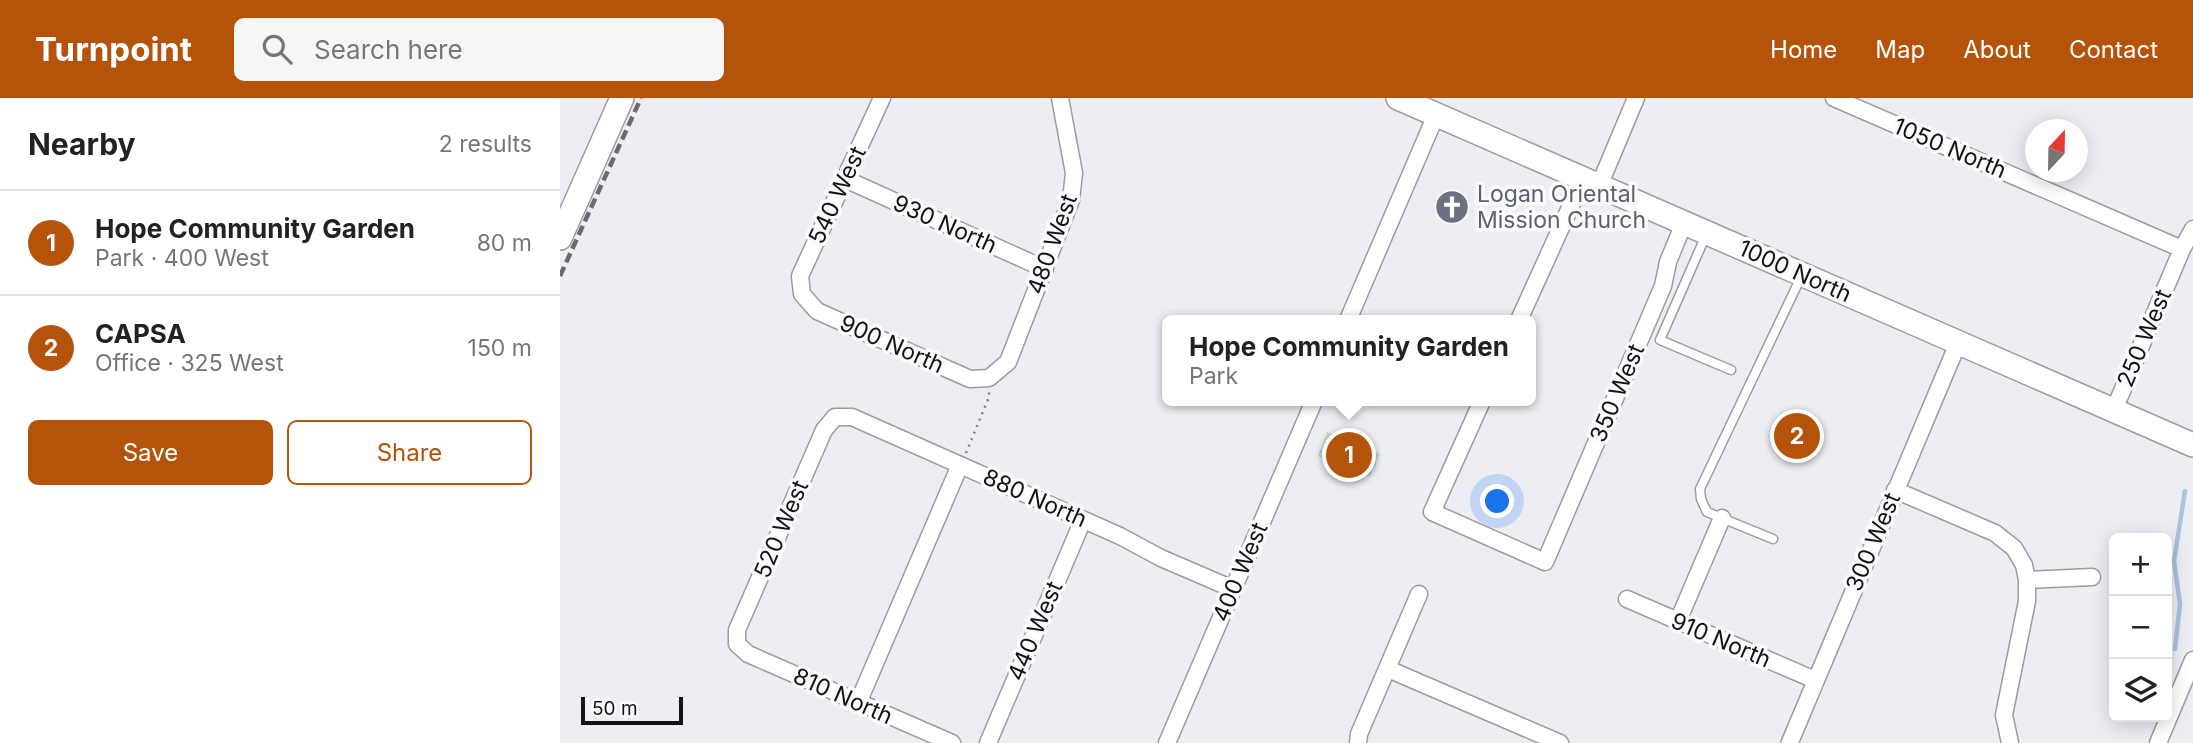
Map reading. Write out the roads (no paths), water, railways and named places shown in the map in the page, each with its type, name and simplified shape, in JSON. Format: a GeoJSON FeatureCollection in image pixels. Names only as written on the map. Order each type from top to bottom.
{"type":"FeatureCollection","features":[{"type":"Feature","properties":{"kind":"street"},"geometry":{"type":"LineString","coordinates":[[561,233],[622,98]]}},
{"type":"Feature","properties":{"kind":"street","name":"540 West"},"geometry":{"type":"LineString","coordinates":[[802,293],[800,276],[882,98]]}},
{"type":"Feature","properties":{"kind":"street","name":"480 West"},"geometry":{"type":"LineString","coordinates":[[989,382],[1008,362],[1071,201],[1074,173],[1060,98]]}},
{"type":"Feature","properties":{"kind":"street","name":"1000 North"},"geometry":{"type":"LineString","coordinates":[[1398,98],[1439,106],[1591,182],[2193,445]]}},
{"type":"Feature","properties":{"kind":"street"},"geometry":{"type":"LineString","coordinates":[[1522,315],[1636,98]]}},
{"type":"Feature","properties":{"kind":"street","name":"1050 North"},"geometry":{"type":"LineString","coordinates":[[1834,98],[2182,248]]}},
{"type":"Feature","properties":{"kind":"street"},"geometry":{"type":"LineString","coordinates":[[1350,315],[1439,106]]}},
{"type":"Feature","properties":{"kind":"street","name":"930 North"},"geometry":{"type":"LineString","coordinates":[[845,179],[1045,269]]}},
{"type":"Feature","properties":{"kind":"street","name":"350 West"},"geometry":{"type":"LineString","coordinates":[[1480,406],[1432,512],[1545,562],[1663,286],[1668,262],[1684,223]]}},
{"type":"Feature","properties":{"kind":"street","name":"250 West"},"geometry":{"type":"LineString","coordinates":[[2114,410],[2182,248],[2193,229]]}},
{"type":"Feature","properties":{"kind":"street","name":"900 North"},"geometry":{"type":"LineString","coordinates":[[802,293],[817,311],[970,379],[989,382]]}},
{"type":"Feature","properties":{"kind":"street","name":"300 West"},"geometry":{"type":"LineString","coordinates":[[1790,742],[1958,342]]}},
{"type":"Feature","properties":{"kind":"street","name":"400 West"},"geometry":{"type":"LineString","coordinates":[[1167,743],[1312,406]]}},
{"type":"Feature","properties":{"kind":"street","name":"880 North"},"geometry":{"type":"LineString","coordinates":[[835,417],[852,417],[1121,536],[1161,558],[1233,589]]}},
{"type":"Feature","properties":{"kind":"street","name":"520 West"},"geometry":{"type":"LineString","coordinates":[[737,644],[737,630],[824,430],[835,417]]}},
{"type":"Feature","properties":{"kind":"street"},"geometry":{"type":"LineString","coordinates":[[858,703],[960,465]]}},
{"type":"Feature","properties":{"kind":"street"},"geometry":{"type":"LineString","coordinates":[[1895,490],[1995,533],[2014,548],[2024,565],[2027,601],[2004,715],[2010,743]]}},
{"type":"Feature","properties":{"kind":"street"},"geometry":{"type":"LineString","coordinates":[[1678,621],[1722,518]]}},
{"type":"Feature","properties":{"kind":"street","name":"440 West"},"geometry":{"type":"LineString","coordinates":[[988,743],[1083,520]]}},
{"type":"Feature","properties":{"kind":"street"},"geometry":{"type":"LineString","coordinates":[[2027,580],[2092,577]]}},
{"type":"Feature","properties":{"kind":"street"},"geometry":{"type":"LineString","coordinates":[[1358,743],[1359,734],[1419,594]]}},
{"type":"Feature","properties":{"kind":"street","name":"910 North"},"geometry":{"type":"LineString","coordinates":[[1626,599],[1815,680]]}},
{"type":"Feature","properties":{"kind":"street","name":"810 North"},"geometry":{"type":"LineString","coordinates":[[737,644],[748,654],[952,743]]}},
{"type":"Feature","properties":{"kind":"street"},"geometry":{"type":"LineString","coordinates":[[2158,743],[2193,660]]}},
{"type":"Feature","properties":{"kind":"street"},"geometry":{"type":"LineString","coordinates":[[1388,668],[1560,743]]}},
{"type":"Feature","properties":{"kind":"lane"},"geometry":{"type":"LineString","coordinates":[[1707,233],[1661,340],[1731,370]]}},
{"type":"Feature","properties":{"kind":"lane"},"geometry":{"type":"LineString","coordinates":[[1773,539],[1707,512],[1700,489],[1802,274]]}},
{"type":"Feature","properties":{"kind":"waterway"},"geometry":{"type":"LineString","coordinates":[[2175,649],[2180,604],[2174,561],[2185,491]]}},
{"type":"Feature","properties":{"kind":"railway"},"geometry":{"type":"LineString","coordinates":[[560,276],[641,98]]}},
{"type":"Feature","properties":{"kind":"place","name":"Logan Oriental Mission Church"},"geometry":{"type":"Point","coordinates":[1452,207]}},
{"type":"Feature","properties":{"kind":"place","name":"CAPSA"},"geometry":{"type":"Point","coordinates":[1797,436]}},
{"type":"Feature","properties":{"kind":"place","name":"Hope Community Garden"},"geometry":{"type":"Point","coordinates":[1349,455]}}]}
